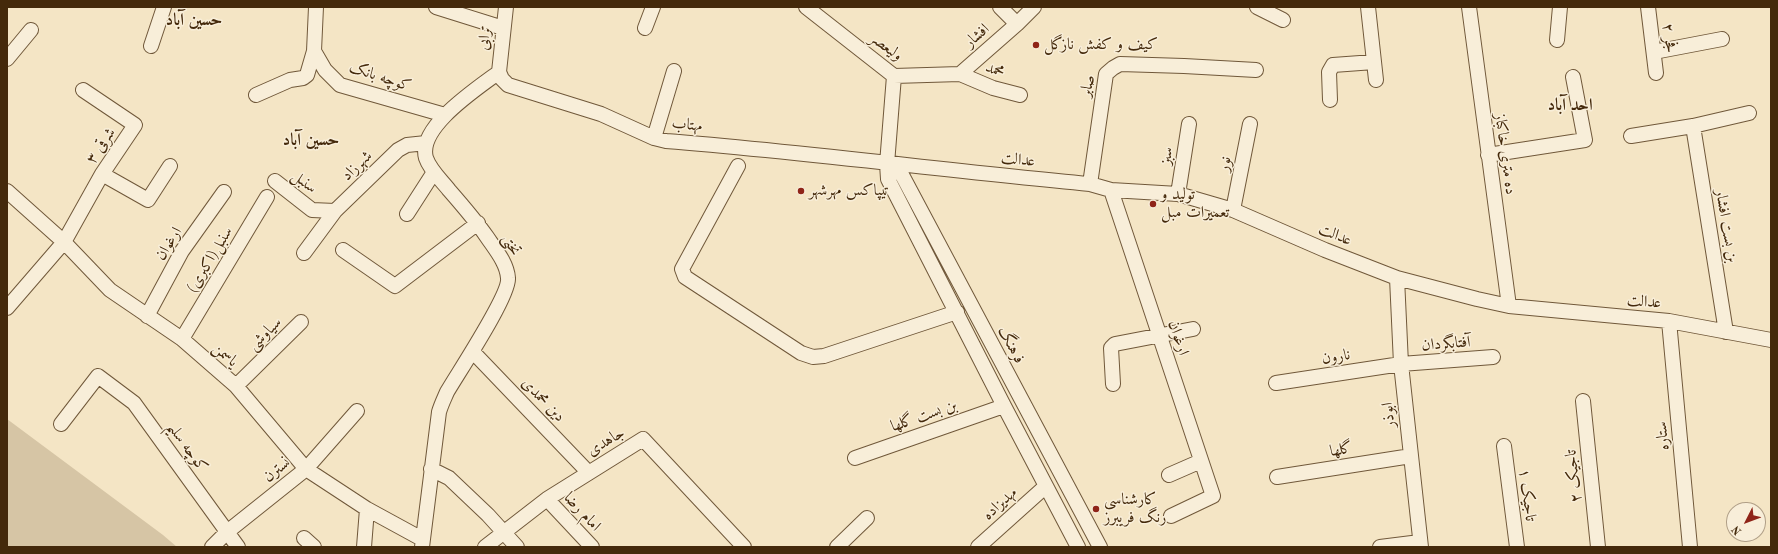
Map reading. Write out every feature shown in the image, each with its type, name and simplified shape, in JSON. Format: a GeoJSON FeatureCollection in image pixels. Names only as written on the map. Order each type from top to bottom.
{"type":"FeatureCollection","features":[{"type":"Feature","properties":{"kind":"street"},"geometry":{"type":"LineString","coordinates":[[151,46],[164,7]]}},
{"type":"Feature","properties":{"kind":"street"},"geometry":{"type":"LineString","coordinates":[[256,95],[290,80],[299,80],[307,75],[314,51],[316,7]]}},
{"type":"Feature","properties":{"kind":"street"},"geometry":{"type":"LineString","coordinates":[[436,7],[503,28]]}},
{"type":"Feature","properties":{"kind":"street","name":"ترابی"},"geometry":{"type":"LineString","coordinates":[[499,72],[506,7]]}},
{"type":"Feature","properties":{"kind":"street"},"geometry":{"type":"LineString","coordinates":[[645,28],[653,7]]}},
{"type":"Feature","properties":{"kind":"street","name":"ولیعصر"},"geometry":{"type":"LineString","coordinates":[[806,7],[894,76],[960,74]]}},
{"type":"Feature","properties":{"kind":"street"},"geometry":{"type":"LineString","coordinates":[[1000,7],[1017,24]]}},
{"type":"Feature","properties":{"kind":"street","name":"افشار"},"geometry":{"type":"LineString","coordinates":[[960,74],[1034,7]]}},
{"type":"Feature","properties":{"kind":"street"},"geometry":{"type":"LineString","coordinates":[[1257,7],[1283,20]]}},
{"type":"Feature","properties":{"kind":"street"},"geometry":{"type":"LineString","coordinates":[[1368,7],[1376,80]]}},
{"type":"Feature","properties":{"kind":"street","name":"ده متری خاکباز"},"geometry":{"type":"LineString","coordinates":[[1469,7],[1509,306]]}},
{"type":"Feature","properties":{"kind":"street"},"geometry":{"type":"LineString","coordinates":[[1557,40],[1560,7]]}},
{"type":"Feature","properties":{"kind":"street","name":"فجر ۲"},"geometry":{"type":"LineString","coordinates":[[1648,7],[1656,73]]}},
{"type":"Feature","properties":{"kind":"street"},"geometry":{"type":"LineString","coordinates":[[7,59],[31,30]]}},
{"type":"Feature","properties":{"kind":"street"},"geometry":{"type":"LineString","coordinates":[[1654,52],[1722,40]]}},
{"type":"Feature","properties":{"kind":"street","name":"کوچه بانک"},"geometry":{"type":"LineString","coordinates":[[314,51],[326,70],[340,85],[445,115]]}},
{"type":"Feature","properties":{"kind":"street"},"geometry":{"type":"LineString","coordinates":[[1330,100],[1329,72],[1333,65],[1374,62]]}},
{"type":"Feature","properties":{"kind":"street","name":"صابر"},"geometry":{"type":"LineString","coordinates":[[1090,184],[1106,74],[1113,68],[1120,64],[1256,70]]}},
{"type":"Feature","properties":{"kind":"street"},"geometry":{"type":"LineString","coordinates":[[654,138],[674,71]]}},
{"type":"Feature","properties":{"kind":"street"},"geometry":{"type":"LineString","coordinates":[[426,143],[432,130],[445,115],[499,72]]}},
{"type":"Feature","properties":{"kind":"street","name":"مهتاب"},"geometry":{"type":"LineString","coordinates":[[499,72],[502,79],[508,85],[516,89],[601,114],[654,138],[666,141],[753,148],[887,164]]}},
{"type":"Feature","properties":{"kind":"street","name":"محمد"},"geometry":{"type":"LineString","coordinates":[[960,74],[993,88],[1020,95]]}},
{"type":"Feature","properties":{"kind":"street","name":"فرهنگ"},"geometry":{"type":"LineString","coordinates":[[894,76],[887,164],[888,179],[1078,547]]}},
{"type":"Feature","properties":{"kind":"street"},"geometry":{"type":"LineString","coordinates":[[1488,155],[1585,140],[1572,77]]}},
{"type":"Feature","properties":{"kind":"street","name":"۳ شرقی"},"geometry":{"type":"LineString","coordinates":[[7,308],[64,242],[102,174],[135,125],[83,90]]}},
{"type":"Feature","properties":{"kind":"street"},"geometry":{"type":"LineString","coordinates":[[1631,136],[1693,126],[1749,113]]}},
{"type":"Feature","properties":{"kind":"street","name":"سبز"},"geometry":{"type":"LineString","coordinates":[[1178,194],[1189,124]]}},
{"type":"Feature","properties":{"kind":"street","name":"نور"},"geometry":{"type":"LineString","coordinates":[[1233,210],[1250,124]]}},
{"type":"Feature","properties":{"kind":"street","name":"بن بست افشار"},"geometry":{"type":"LineString","coordinates":[[1693,126],[1726,332]]}},
{"type":"Feature","properties":{"kind":"street","name":"تختی"},"geometry":{"type":"LineString","coordinates":[[422,543],[439,412],[447,393],[472,352],[504,293],[509,278],[501,258],[478,223],[434,172],[426,158],[426,143]]}},
{"type":"Feature","properties":{"kind":"street","name":"شهرزاد"},"geometry":{"type":"LineString","coordinates":[[304,253],[335,211],[398,150],[407,144],[426,143]]}},
{"type":"Feature","properties":{"kind":"street","name":"فرهنگ"},"geometry":{"type":"LineString","coordinates":[[887,164],[902,175],[1100,547]]}},
{"type":"Feature","properties":{"kind":"street","name":"عدالت"},"geometry":{"type":"LineString","coordinates":[[887,164],[1090,184],[1111,190],[1178,194],[1233,210],[1325,250],[1397,278],[1509,306],[1669,321],[1771,340]]}},
{"type":"Feature","properties":{"kind":"street"},"geometry":{"type":"LineString","coordinates":[[102,174],[148,200],[170,166]]}},
{"type":"Feature","properties":{"kind":"street"},"geometry":{"type":"LineString","coordinates":[[738,166],[682,269],[685,277],[801,353],[813,357],[824,356],[957,312]]}},
{"type":"Feature","properties":{"kind":"street"},"geometry":{"type":"LineString","coordinates":[[407,214],[434,172]]}},
{"type":"Feature","properties":{"kind":"street","name":"سنبل"},"geometry":{"type":"LineString","coordinates":[[275,180],[312,210],[335,211]]}},
{"type":"Feature","properties":{"kind":"street","name":"ارغوان"},"geometry":{"type":"LineString","coordinates":[[1111,190],[1213,496],[1171,516]]}},
{"type":"Feature","properties":{"kind":"street","name":"یاسمن"},"geometry":{"type":"LineString","coordinates":[[7,191],[64,242],[110,290],[182,340],[236,386],[306,469],[422,543]]}},
{"type":"Feature","properties":{"kind":"street","name":"ارغوان"},"geometry":{"type":"LineString","coordinates":[[147,316],[182,251],[224,192]]}},
{"type":"Feature","properties":{"kind":"street","name":"سنبل(اکبری)"},"geometry":{"type":"LineString","coordinates":[[182,340],[267,197]]}},
{"type":"Feature","properties":{"kind":"street"},"geometry":{"type":"LineString","coordinates":[[343,250],[395,286],[478,223]]}},
{"type":"Feature","properties":{"kind":"street","name":"ابوذر"},"geometry":{"type":"LineString","coordinates":[[1397,278],[1401,364],[1421,544]]}},
{"type":"Feature","properties":{"kind":"street","name":"ستاره"},"geometry":{"type":"LineString","coordinates":[[1669,321],[1690,547]]}},
{"type":"Feature","properties":{"kind":"street","name":"سیاوشی"},"geometry":{"type":"LineString","coordinates":[[236,386],[301,322]]}},
{"type":"Feature","properties":{"kind":"street"},"geometry":{"type":"LineString","coordinates":[[1113,384],[1111,348],[1120,342],[1193,329]]}},
{"type":"Feature","properties":{"kind":"street","name":"دین محمدی"},"geometry":{"type":"LineString","coordinates":[[472,352],[588,472]]}},
{"type":"Feature","properties":{"kind":"street","name":"آفتابگردان"},"geometry":{"type":"LineString","coordinates":[[1401,364],[1493,357]]}},
{"type":"Feature","properties":{"kind":"street","name":"نارون"},"geometry":{"type":"LineString","coordinates":[[1276,383],[1401,364]]}},
{"type":"Feature","properties":{"kind":"street","name":"کوچه سلیم"},"geometry":{"type":"LineString","coordinates":[[61,424],[98,376],[134,403],[238,547]]}},
{"type":"Feature","properties":{"kind":"street","name":"تاجیک ۲"},"geometry":{"type":"LineString","coordinates":[[1583,402],[1598,547]]}},
{"type":"Feature","properties":{"kind":"street","name":"بن بست گلها"},"geometry":{"type":"LineString","coordinates":[[855,458],[1004,406]]}},
{"type":"Feature","properties":{"kind":"street","name":"نسترن"},"geometry":{"type":"LineString","coordinates":[[212,547],[227,532],[306,469],[357,411]]}},
{"type":"Feature","properties":{"kind":"street","name":"جاهدی"},"geometry":{"type":"LineString","coordinates":[[485,547],[547,499],[643,439],[744,547]]}},
{"type":"Feature","properties":{"kind":"street","name":"تاجیک ۱"},"geometry":{"type":"LineString","coordinates":[[1504,446],[1517,547]]}},
{"type":"Feature","properties":{"kind":"street","name":"گلها"},"geometry":{"type":"LineString","coordinates":[[1276,477],[1411,456]]}},
{"type":"Feature","properties":{"kind":"street"},"geometry":{"type":"LineString","coordinates":[[1169,475],[1201,461]]}},
{"type":"Feature","properties":{"kind":"street"},"geometry":{"type":"LineString","coordinates":[[431,469],[449,478],[517,547]]}},
{"type":"Feature","properties":{"kind":"street","name":"مهدیزاده"},"geometry":{"type":"LineString","coordinates":[[978,547],[1046,486]]}},
{"type":"Feature","properties":{"kind":"street","name":"امام رضا"},"geometry":{"type":"LineString","coordinates":[[547,499],[592,547]]}},
{"type":"Feature","properties":{"kind":"street"},"geometry":{"type":"LineString","coordinates":[[364,547],[367,509]]}},
{"type":"Feature","properties":{"kind":"street"},"geometry":{"type":"LineString","coordinates":[[837,547],[867,518]]}},
{"type":"Feature","properties":{"kind":"street"},"geometry":{"type":"LineString","coordinates":[[1380,547],[1421,544]]}},
{"type":"Feature","properties":{"kind":"shaded area"},"geometry":{"type":"Polygon","coordinates":[[[7,419],[163,535],[177,547],[7,547],[7,419]]]}},
{"type":"Feature","properties":{"kind":"place","name":"کیف و کفش نازگل"},"geometry":{"type":"Point","coordinates":[1036,45]}},
{"type":"Feature","properties":{"kind":"place","name":"تیپاکس مهرشهر"},"geometry":{"type":"Point","coordinates":[801,191]}},
{"type":"Feature","properties":{"kind":"place","name":"تولید و تعمیرات مبل"},"geometry":{"type":"Point","coordinates":[1153,204]}},
{"type":"Feature","properties":{"kind":"place","name":"کارشناسی رنگ فریبرز"},"geometry":{"type":"Point","coordinates":[1096,509]}},
{"type":"Feature","properties":{"kind":"district","name":"حسین آباد"},"geometry":{"type":"Point","coordinates":[194,21]}},
{"type":"Feature","properties":{"kind":"district","name":"احد آباد"},"geometry":{"type":"Point","coordinates":[1570,106]}},
{"type":"Feature","properties":{"kind":"district","name":"حسین آباد"},"geometry":{"type":"Point","coordinates":[311,141]}}]}
